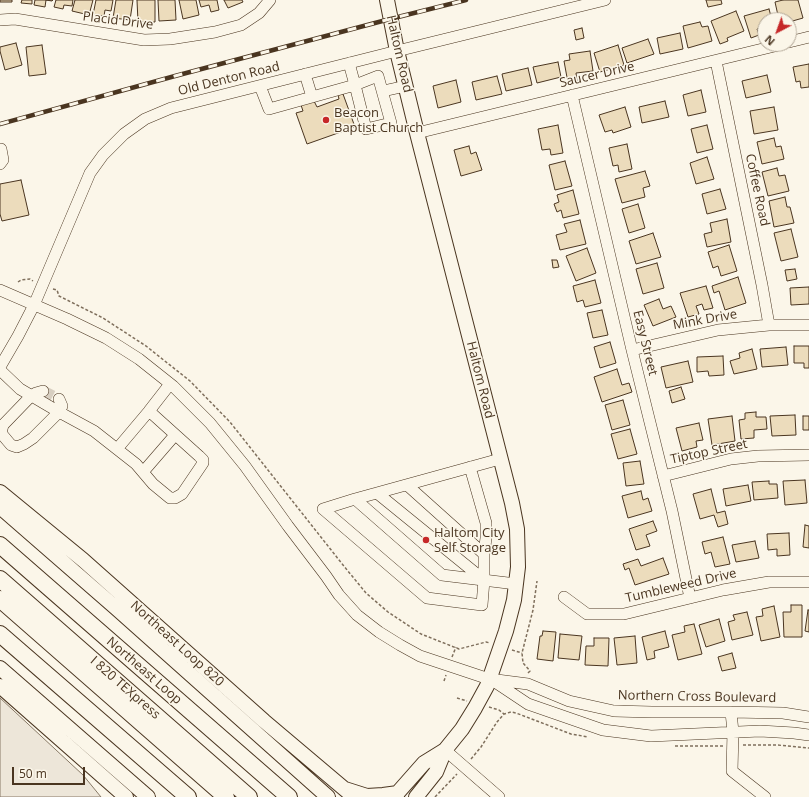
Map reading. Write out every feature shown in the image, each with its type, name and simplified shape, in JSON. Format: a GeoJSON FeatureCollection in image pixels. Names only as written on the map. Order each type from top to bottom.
{"type":"FeatureCollection","features":[{"type":"Feature","properties":{"kind":"highway","name":"Northeast Loop"},"geometry":{"type":"LineString","coordinates":[[0,545],[289,797]]}},
{"type":"Feature","properties":{"kind":"highway","name":"I 820 TEXpress"},"geometry":{"type":"LineString","coordinates":[[0,579],[250,797]]}},
{"type":"Feature","properties":{"kind":"highway","name":"I 820 TEXpress"},"geometry":{"type":"LineString","coordinates":[[0,600],[226,797]]}},
{"type":"Feature","properties":{"kind":"highway"},"geometry":{"type":"LineString","coordinates":[[0,634],[188,797]]}},
{"type":"Feature","properties":{"kind":"main road","name":"Haltom Road"},"geometry":{"type":"LineString","coordinates":[[387,0],[397,51],[417,133],[512,503],[517,529],[518,567],[514,600],[506,631],[490,679],[462,729],[445,750],[436,772],[416,797]]}},
{"type":"Feature","properties":{"kind":"main road","name":"Northeast Loop 820"},"geometry":{"type":"LineString","coordinates":[[0,492],[83,560],[264,721],[349,794]]}},
{"type":"Feature","properties":{"kind":"main road"},"geometry":{"type":"LineString","coordinates":[[0,507],[122,613],[328,797]]}},
{"type":"Feature","properties":{"kind":"main road"},"geometry":{"type":"LineString","coordinates":[[0,668],[148,797]]}},
{"type":"Feature","properties":{"kind":"main road"},"geometry":{"type":"LineString","coordinates":[[0,686],[126,797]]}},
{"type":"Feature","properties":{"kind":"main road","name":"Haltom Road"},"geometry":{"type":"LineString","coordinates":[[396,795],[424,763],[445,750]]}},
{"type":"Feature","properties":{"kind":"main road"},"geometry":{"type":"LineString","coordinates":[[349,794],[367,796],[396,795]]}},
{"type":"Feature","properties":{"kind":"street","name":"Placid Drive"},"geometry":{"type":"LineString","coordinates":[[0,20],[15,19],[144,40],[170,40],[215,32],[241,25],[259,13],[270,0]]}},
{"type":"Feature","properties":{"kind":"street","name":"Old Denton Road"},"geometry":{"type":"LineString","coordinates":[[0,368],[34,305],[90,173],[103,155],[124,134],[145,119],[171,108],[605,0]]}},
{"type":"Feature","properties":{"kind":"street"},"geometry":{"type":"LineString","coordinates":[[797,40],[809,37]]}},
{"type":"Feature","properties":{"kind":"street","name":"Saucer Drive"},"geometry":{"type":"LineString","coordinates":[[417,133],[757,51]]}},
{"type":"Feature","properties":{"kind":"street","name":"Coffee Road"},"geometry":{"type":"LineString","coordinates":[[716,61],[769,325]]}},
{"type":"Feature","properties":{"kind":"street"},"geometry":{"type":"LineString","coordinates":[[260,86],[269,109],[355,85],[378,76],[391,123],[366,129],[355,85],[349,63]]}},
{"type":"Feature","properties":{"kind":"street"},"geometry":{"type":"LineString","coordinates":[[305,74],[312,97]]}},
{"type":"Feature","properties":{"kind":"street"},"geometry":{"type":"LineString","coordinates":[[383,91],[406,86]]}},
{"type":"Feature","properties":{"kind":"street","name":"Easy Street"},"geometry":{"type":"LineString","coordinates":[[572,95],[672,512],[690,598]]}},
{"type":"Feature","properties":{"kind":"street"},"geometry":{"type":"LineString","coordinates":[[0,164],[3,160],[2,149]]}},
{"type":"Feature","properties":{"kind":"street"},"geometry":{"type":"LineString","coordinates":[[0,290],[68,319],[106,338],[139,359],[170,384],[210,423],[240,460],[339,595],[358,615],[379,632],[400,645],[420,656],[490,679],[528,704],[603,730],[652,736],[760,731],[809,735]]}},
{"type":"Feature","properties":{"kind":"street","name":"Mink Drive"},"geometry":{"type":"LineString","coordinates":[[632,350],[718,330],[769,325],[809,325]]}},
{"type":"Feature","properties":{"kind":"street"},"geometry":{"type":"LineString","coordinates":[[0,368],[20,388],[31,396],[94,431],[136,464],[153,484],[170,498],[174,498],[182,494],[203,464],[203,460],[149,411]]}},
{"type":"Feature","properties":{"kind":"street"},"geometry":{"type":"LineString","coordinates":[[117,449],[170,384]]}},
{"type":"Feature","properties":{"kind":"street"},"geometry":{"type":"LineString","coordinates":[[43,391],[31,396],[3,425],[1,434],[11,445],[17,447],[33,438],[59,412],[62,406],[58,399]]}},
{"type":"Feature","properties":{"kind":"street"},"geometry":{"type":"LineString","coordinates":[[143,472],[175,435]]}},
{"type":"Feature","properties":{"kind":"street","name":"Tiptop Street"},"geometry":{"type":"LineString","coordinates":[[663,476],[731,459],[758,456],[809,455]]}},
{"type":"Feature","properties":{"kind":"street"},"geometry":{"type":"LineString","coordinates":[[470,467],[486,523],[482,605],[428,598],[323,510],[355,499],[407,485],[470,467],[500,459]]}},
{"type":"Feature","properties":{"kind":"street"},"geometry":{"type":"LineString","coordinates":[[407,485],[484,554]]}},
{"type":"Feature","properties":{"kind":"street"},"geometry":{"type":"LineString","coordinates":[[377,493],[484,580]]}},
{"type":"Feature","properties":{"kind":"street"},"geometry":{"type":"LineString","coordinates":[[355,499],[442,576],[516,584]]}},
{"type":"Feature","properties":{"kind":"street","name":"Tumbleweed Drive"},"geometry":{"type":"LineString","coordinates":[[564,597],[587,614],[624,614],[723,590],[769,582],[809,582]]}},
{"type":"Feature","properties":{"kind":"street","name":"Northern Cross Boulevard"},"geometry":{"type":"LineString","coordinates":[[490,679],[528,684],[569,701],[614,711],[783,713],[809,717]]}},
{"type":"Feature","properties":{"kind":"street"},"geometry":{"type":"LineString","coordinates":[[731,712],[733,732],[732,771],[765,797]]}},
{"type":"Feature","properties":{"kind":"street"},"geometry":{"type":"LineString","coordinates":[[445,750],[499,797]]}},
{"type":"Feature","properties":{"kind":"path"},"geometry":{"type":"LineString","coordinates":[[18,282],[21,280],[30,279]]}},
{"type":"Feature","properties":{"kind":"path"},"geometry":{"type":"LineString","coordinates":[[57,290],[59,296],[103,318],[146,346],[190,381],[230,422],[342,565],[366,593],[388,612],[421,634],[460,649],[486,642]]}},
{"type":"Feature","properties":{"kind":"path"},"geometry":{"type":"LineString","coordinates":[[530,670],[524,663],[522,653],[533,610],[537,581]]}},
{"type":"Feature","properties":{"kind":"path"},"geometry":{"type":"LineString","coordinates":[[435,797],[481,747],[504,714],[511,712],[516,713],[571,734],[593,738]]}},
{"type":"Feature","properties":{"kind":"path"},"geometry":{"type":"LineString","coordinates":[[745,745],[777,745],[809,748]]}},
{"type":"Feature","properties":{"kind":"path"},"geometry":{"type":"LineString","coordinates":[[676,746],[725,746]]}},
{"type":"Feature","properties":{"kind":"shaded area"},"geometry":{"type":"Polygon","coordinates":[[[0,698],[83,775],[101,797],[0,797],[0,698]]]}},
{"type":"Feature","properties":{"kind":"building"},"geometry":{"type":"Polygon","coordinates":[[[0,0],[12,0],[12,2],[0,2],[0,0]]]}},
{"type":"Feature","properties":{"kind":"building"},"geometry":{"type":"Polygon","coordinates":[[[22,0],[32,0],[32,4],[21,3],[22,0]]]}},
{"type":"Feature","properties":{"kind":"building"},"geometry":{"type":"Polygon","coordinates":[[[35,0],[46,0],[45,7],[34,5],[35,0]]]}},
{"type":"Feature","properties":{"kind":"building"},"geometry":{"type":"Polygon","coordinates":[[[56,0],[73,0],[72,6],[64,5],[63,9],[54,7],[56,0]]]}},
{"type":"Feature","properties":{"kind":"building"},"geometry":{"type":"Polygon","coordinates":[[[75,0],[93,0],[89,15],[72,11],[75,0]]]}},
{"type":"Feature","properties":{"kind":"building"},"geometry":{"type":"Polygon","coordinates":[[[96,0],[113,0],[111,11],[105,10],[104,16],[93,15],[96,0]]]}},
{"type":"Feature","properties":{"kind":"building"},"geometry":{"type":"Polygon","coordinates":[[[116,0],[133,0],[130,20],[113,18],[116,0]]]}},
{"type":"Feature","properties":{"kind":"building"},"geometry":{"type":"Polygon","coordinates":[[[137,0],[155,0],[155,22],[138,22],[137,0]]]}},
{"type":"Feature","properties":{"kind":"building"},"geometry":{"type":"Polygon","coordinates":[[[158,0],[175,0],[176,20],[159,21],[158,0]]]}},
{"type":"Feature","properties":{"kind":"building"},"geometry":{"type":"Polygon","coordinates":[[[179,0],[196,0],[199,15],[183,19],[179,0]]]}},
{"type":"Feature","properties":{"kind":"building"},"geometry":{"type":"Polygon","coordinates":[[[199,0],[217,0],[219,10],[211,12],[209,5],[201,7],[199,0]]]}},
{"type":"Feature","properties":{"kind":"building"},"geometry":{"type":"Polygon","coordinates":[[[224,0],[242,0],[243,2],[228,8],[224,0]]]}},
{"type":"Feature","properties":{"kind":"building"},"geometry":{"type":"Polygon","coordinates":[[[706,0],[721,0],[722,4],[708,7],[706,0]]]}},
{"type":"Feature","properties":{"kind":"building"},"geometry":{"type":"Polygon","coordinates":[[[783,0],[798,0],[803,18],[797,20],[797,12],[777,12],[775,2],[783,0]]]}},
{"type":"Feature","properties":{"kind":"building"},"geometry":{"type":"Polygon","coordinates":[[[769,9],[770,12],[758,12],[769,9]]]}},
{"type":"Feature","properties":{"kind":"building"},"geometry":{"type":"Polygon","coordinates":[[[736,11],[744,31],[727,38],[728,41],[720,44],[711,21],[736,11]]]}},
{"type":"Feature","properties":{"kind":"building"},"geometry":{"type":"Polygon","coordinates":[[[757,12],[757,36],[751,38],[744,16],[757,12]]]}},
{"type":"Feature","properties":{"kind":"building"},"geometry":{"type":"Polygon","coordinates":[[[700,22],[702,27],[708,26],[712,41],[688,48],[683,26],[700,22]]]}},
{"type":"Feature","properties":{"kind":"building"},"geometry":{"type":"Polygon","coordinates":[[[582,28],[584,38],[576,40],[574,30],[582,28]]]}},
{"type":"Feature","properties":{"kind":"building"},"geometry":{"type":"Polygon","coordinates":[[[680,33],[683,49],[660,54],[657,38],[680,33]]]}},
{"type":"Feature","properties":{"kind":"building"},"geometry":{"type":"Polygon","coordinates":[[[648,39],[654,54],[627,63],[622,48],[648,39]]]}},
{"type":"Feature","properties":{"kind":"building"},"geometry":{"type":"Polygon","coordinates":[[[16,43],[22,65],[5,70],[0,47],[16,43]]]}},
{"type":"Feature","properties":{"kind":"building"},"geometry":{"type":"Polygon","coordinates":[[[42,45],[46,74],[29,76],[26,47],[42,45]]]}},
{"type":"Feature","properties":{"kind":"building"},"geometry":{"type":"Polygon","coordinates":[[[618,45],[624,65],[600,72],[594,53],[618,45]]]}},
{"type":"Feature","properties":{"kind":"building"},"geometry":{"type":"Polygon","coordinates":[[[590,51],[593,71],[576,73],[577,81],[568,83],[564,61],[570,60],[569,54],[590,51]]]}},
{"type":"Feature","properties":{"kind":"building"},"geometry":{"type":"Polygon","coordinates":[[[558,62],[561,77],[537,83],[533,67],[558,62]]]}},
{"type":"Feature","properties":{"kind":"building"},"geometry":{"type":"Polygon","coordinates":[[[809,64],[809,87],[801,88],[800,81],[796,82],[793,67],[809,64]]]}},
{"type":"Feature","properties":{"kind":"building"},"geometry":{"type":"Polygon","coordinates":[[[528,68],[532,85],[506,91],[502,74],[528,68]]]}},
{"type":"Feature","properties":{"kind":"building"},"geometry":{"type":"Polygon","coordinates":[[[767,75],[771,92],[746,98],[742,81],[767,75]]]}},
{"type":"Feature","properties":{"kind":"building"},"geometry":{"type":"Polygon","coordinates":[[[497,76],[502,94],[476,100],[472,82],[497,76]]]}},
{"type":"Feature","properties":{"kind":"building"},"geometry":{"type":"Polygon","coordinates":[[[456,80],[461,102],[438,108],[433,86],[456,80]]]}},
{"type":"Feature","properties":{"kind":"building"},"geometry":{"type":"Polygon","coordinates":[[[701,90],[706,112],[688,116],[683,95],[701,90]]]}},
{"type":"Feature","properties":{"kind":"building"},"geometry":{"type":"Polygon","coordinates":[[[343,94],[355,127],[307,144],[296,113],[303,111],[301,105],[314,101],[317,107],[339,99],[338,95],[343,94]]]}},
{"type":"Feature","properties":{"kind":"building"},"geometry":{"type":"Polygon","coordinates":[[[665,101],[669,117],[642,123],[639,107],[665,101]]]}},
{"type":"Feature","properties":{"kind":"building"},"geometry":{"type":"Polygon","coordinates":[[[625,107],[631,127],[613,133],[612,130],[605,132],[599,115],[625,107]]]}},
{"type":"Feature","properties":{"kind":"building"},"geometry":{"type":"Polygon","coordinates":[[[774,107],[778,130],[754,134],[750,111],[774,107]]]}},
{"type":"Feature","properties":{"kind":"building"},"geometry":{"type":"Polygon","coordinates":[[[558,125],[563,153],[551,155],[550,149],[542,150],[538,129],[558,125]]]}},
{"type":"Feature","properties":{"kind":"building"},"geometry":{"type":"Polygon","coordinates":[[[707,125],[713,149],[697,153],[691,129],[707,125]]]}},
{"type":"Feature","properties":{"kind":"building"},"geometry":{"type":"Polygon","coordinates":[[[774,138],[776,147],[781,146],[784,159],[762,164],[757,142],[774,138]]]}},
{"type":"Feature","properties":{"kind":"building"},"geometry":{"type":"Polygon","coordinates":[[[627,144],[632,169],[619,172],[618,165],[613,166],[609,148],[627,144]]]}},
{"type":"Feature","properties":{"kind":"building"},"geometry":{"type":"Polygon","coordinates":[[[469,146],[471,154],[476,152],[482,170],[461,176],[454,150],[469,146]]]}},
{"type":"Feature","properties":{"kind":"building"},"geometry":{"type":"Polygon","coordinates":[[[707,157],[714,179],[696,184],[690,163],[707,157]]]}},
{"type":"Feature","properties":{"kind":"building"},"geometry":{"type":"Polygon","coordinates":[[[565,161],[572,186],[555,190],[549,165],[565,161]]]}},
{"type":"Feature","properties":{"kind":"building"},"geometry":{"type":"Polygon","coordinates":[[[777,168],[779,176],[785,175],[789,191],[768,196],[762,172],[777,168]]]}},
{"type":"Feature","properties":{"kind":"building"},"geometry":{"type":"Polygon","coordinates":[[[645,171],[650,186],[643,188],[645,197],[622,203],[615,179],[645,171]]]}},
{"type":"Feature","properties":{"kind":"building"},"geometry":{"type":"Polygon","coordinates":[[[21,180],[29,215],[2,221],[0,214],[0,184],[21,180]]]}},
{"type":"Feature","properties":{"kind":"building"},"geometry":{"type":"Polygon","coordinates":[[[720,189],[726,209],[707,214],[702,194],[720,189]]]}},
{"type":"Feature","properties":{"kind":"building"},"geometry":{"type":"Polygon","coordinates":[[[573,190],[579,214],[563,218],[561,210],[557,212],[554,204],[559,202],[557,195],[573,190]]]}},
{"type":"Feature","properties":{"kind":"building"},"geometry":{"type":"Polygon","coordinates":[[[785,197],[787,207],[790,207],[794,223],[774,227],[769,201],[785,197]]]}},
{"type":"Feature","properties":{"kind":"building"},"geometry":{"type":"Polygon","coordinates":[[[638,204],[645,228],[629,233],[622,209],[638,204]]]}},
{"type":"Feature","properties":{"kind":"building"},"geometry":{"type":"Polygon","coordinates":[[[727,219],[731,242],[707,247],[704,234],[712,232],[710,223],[727,219]]]}},
{"type":"Feature","properties":{"kind":"building"},"geometry":{"type":"Polygon","coordinates":[[[580,220],[586,244],[560,250],[556,235],[567,232],[564,224],[580,220]]]}},
{"type":"Feature","properties":{"kind":"building"},"geometry":{"type":"Polygon","coordinates":[[[791,229],[798,257],[781,261],[774,233],[791,229]]]}},
{"type":"Feature","properties":{"kind":"building"},"geometry":{"type":"Polygon","coordinates":[[[653,233],[661,257],[636,264],[629,241],[653,233]]]}},
{"type":"Feature","properties":{"kind":"building"},"geometry":{"type":"Polygon","coordinates":[[[729,245],[737,271],[721,276],[718,266],[713,268],[708,252],[729,245]]]}},
{"type":"Feature","properties":{"kind":"building"},"geometry":{"type":"Polygon","coordinates":[[[587,248],[596,273],[576,281],[566,256],[587,248]]]}},
{"type":"Feature","properties":{"kind":"building"},"geometry":{"type":"Polygon","coordinates":[[[552,260],[557,260],[559,267],[553,268],[552,260]]]}},
{"type":"Feature","properties":{"kind":"building"},"geometry":{"type":"Polygon","coordinates":[[[657,263],[664,288],[643,294],[636,269],[657,263]]]}},
{"type":"Feature","properties":{"kind":"building"},"geometry":{"type":"Polygon","coordinates":[[[795,269],[797,279],[787,281],[785,270],[795,269]]]}},
{"type":"Feature","properties":{"kind":"building"},"geometry":{"type":"Polygon","coordinates":[[[738,277],[746,303],[725,310],[719,291],[714,293],[712,286],[738,277]]]}},
{"type":"Feature","properties":{"kind":"building"},"geometry":{"type":"Polygon","coordinates":[[[595,280],[601,303],[585,307],[583,300],[577,302],[573,286],[595,280]]]}},
{"type":"Feature","properties":{"kind":"building"},"geometry":{"type":"Polygon","coordinates":[[[706,286],[713,308],[704,310],[702,304],[696,306],[699,314],[688,317],[680,293],[706,286]]]}},
{"type":"Feature","properties":{"kind":"building"},"geometry":{"type":"Polygon","coordinates":[[[809,287],[809,304],[791,305],[790,288],[809,287]]]}},
{"type":"Feature","properties":{"kind":"building"},"geometry":{"type":"Polygon","coordinates":[[[659,299],[663,309],[671,306],[676,317],[653,326],[644,305],[659,299]]]}},
{"type":"Feature","properties":{"kind":"building"},"geometry":{"type":"Polygon","coordinates":[[[602,310],[608,335],[593,338],[587,313],[602,310]]]}},
{"type":"Feature","properties":{"kind":"building"},"geometry":{"type":"Polygon","coordinates":[[[610,342],[616,363],[600,368],[594,347],[610,342]]]}},
{"type":"Feature","properties":{"kind":"building"},"geometry":{"type":"Polygon","coordinates":[[[794,346],[809,346],[809,368],[804,368],[804,363],[794,363],[794,346]]]}},
{"type":"Feature","properties":{"kind":"building"},"geometry":{"type":"Polygon","coordinates":[[[786,347],[788,365],[762,367],[760,349],[786,347]]]}},
{"type":"Feature","properties":{"kind":"building"},"geometry":{"type":"Polygon","coordinates":[[[752,349],[757,369],[734,374],[730,361],[740,358],[739,353],[752,349]]]}},
{"type":"Feature","properties":{"kind":"building"},"geometry":{"type":"Polygon","coordinates":[[[723,356],[724,375],[709,376],[708,371],[697,372],[697,357],[723,356]]]}},
{"type":"Feature","properties":{"kind":"building"},"geometry":{"type":"Polygon","coordinates":[[[688,361],[693,382],[666,388],[661,367],[688,361]]]}},
{"type":"Feature","properties":{"kind":"building"},"geometry":{"type":"Polygon","coordinates":[[[617,369],[622,385],[629,383],[632,392],[602,402],[594,377],[617,369]]]}},
{"type":"Feature","properties":{"kind":"building"},"geometry":{"type":"Polygon","coordinates":[[[681,387],[685,399],[672,403],[669,391],[681,387]]]}},
{"type":"Feature","properties":{"kind":"building"},"geometry":{"type":"Polygon","coordinates":[[[623,400],[630,425],[612,430],[605,405],[623,400]]]}},
{"type":"Feature","properties":{"kind":"building"},"geometry":{"type":"Polygon","coordinates":[[[756,412],[756,417],[766,417],[767,429],[754,430],[754,438],[741,439],[739,420],[745,419],[745,413],[756,412]]]}},
{"type":"Feature","properties":{"kind":"building"},"geometry":{"type":"Polygon","coordinates":[[[795,415],[796,435],[772,436],[770,416],[795,415]]]}},
{"type":"Feature","properties":{"kind":"building"},"geometry":{"type":"Polygon","coordinates":[[[732,416],[735,441],[712,445],[708,419],[732,416]]]}},
{"type":"Feature","properties":{"kind":"building"},"geometry":{"type":"Polygon","coordinates":[[[803,416],[809,416],[809,430],[803,430],[803,416]]]}},
{"type":"Feature","properties":{"kind":"building"},"geometry":{"type":"Polygon","coordinates":[[[699,423],[703,440],[696,441],[697,447],[682,451],[676,428],[699,423]]]}},
{"type":"Feature","properties":{"kind":"building"},"geometry":{"type":"Polygon","coordinates":[[[630,429],[637,454],[618,459],[611,434],[630,429]]]}},
{"type":"Feature","properties":{"kind":"building"},"geometry":{"type":"Polygon","coordinates":[[[640,461],[644,484],[626,486],[623,463],[640,461]]]}},
{"type":"Feature","properties":{"kind":"building"},"geometry":{"type":"Polygon","coordinates":[[[805,480],[807,503],[785,505],[783,481],[805,480]]]}},
{"type":"Feature","properties":{"kind":"building"},"geometry":{"type":"Polygon","coordinates":[[[769,481],[769,484],[777,484],[778,498],[754,500],[752,482],[769,481]]]}},
{"type":"Feature","properties":{"kind":"building"},"geometry":{"type":"Polygon","coordinates":[[[748,485],[751,501],[726,506],[723,489],[748,485]]]}},
{"type":"Feature","properties":{"kind":"building"},"geometry":{"type":"Polygon","coordinates":[[[711,489],[717,513],[725,511],[728,524],[718,527],[714,515],[700,519],[693,494],[711,489]]]}},
{"type":"Feature","properties":{"kind":"building"},"geometry":{"type":"Polygon","coordinates":[[[641,491],[643,500],[648,498],[652,511],[628,518],[622,496],[641,491]]]}},
{"type":"Feature","properties":{"kind":"building"},"geometry":{"type":"Polygon","coordinates":[[[653,521],[657,531],[646,535],[650,546],[636,550],[629,529],[653,521]]]}},
{"type":"Feature","properties":{"kind":"building"},"geometry":{"type":"Polygon","coordinates":[[[805,525],[809,526],[809,548],[803,547],[805,525]]]}},
{"type":"Feature","properties":{"kind":"building"},"geometry":{"type":"Polygon","coordinates":[[[789,533],[790,555],[777,556],[777,549],[768,550],[767,534],[789,533]]]}},
{"type":"Feature","properties":{"kind":"building"},"geometry":{"type":"Polygon","coordinates":[[[723,537],[730,564],[715,567],[711,552],[705,554],[702,542],[723,537]]]}},
{"type":"Feature","properties":{"kind":"building"},"geometry":{"type":"Polygon","coordinates":[[[755,541],[759,558],[736,562],[732,545],[755,541]]]}},
{"type":"Feature","properties":{"kind":"building"},"geometry":{"type":"Polygon","coordinates":[[[663,558],[669,574],[635,585],[629,568],[625,570],[623,564],[638,559],[641,566],[663,558]]]}},
{"type":"Feature","properties":{"kind":"building"},"geometry":{"type":"Polygon","coordinates":[[[791,605],[802,605],[802,637],[784,637],[783,612],[791,612],[791,605]]]}},
{"type":"Feature","properties":{"kind":"building"},"geometry":{"type":"Polygon","coordinates":[[[774,606],[780,637],[761,641],[756,617],[763,616],[762,609],[774,606]]]}},
{"type":"Feature","properties":{"kind":"building"},"geometry":{"type":"Polygon","coordinates":[[[809,610],[809,632],[805,631],[809,610]]]}},
{"type":"Feature","properties":{"kind":"building"},"geometry":{"type":"Polygon","coordinates":[[[747,612],[753,635],[732,640],[728,622],[735,620],[733,615],[747,612]]]}},
{"type":"Feature","properties":{"kind":"building"},"geometry":{"type":"Polygon","coordinates":[[[719,619],[725,641],[706,647],[699,625],[719,619]]]}},
{"type":"Feature","properties":{"kind":"building"},"geometry":{"type":"Polygon","coordinates":[[[694,624],[702,654],[678,660],[672,635],[685,632],[684,626],[694,624]]]}},
{"type":"Feature","properties":{"kind":"building"},"geometry":{"type":"Polygon","coordinates":[[[543,631],[556,632],[553,661],[537,659],[540,636],[542,636],[543,631]]]}},
{"type":"Feature","properties":{"kind":"building"},"geometry":{"type":"Polygon","coordinates":[[[665,631],[669,647],[654,651],[655,658],[647,660],[642,637],[665,631]]]}},
{"type":"Feature","properties":{"kind":"building"},"geometry":{"type":"Polygon","coordinates":[[[560,634],[582,636],[579,660],[558,658],[560,634]]]}},
{"type":"Feature","properties":{"kind":"building"},"geometry":{"type":"Polygon","coordinates":[[[635,636],[637,663],[617,665],[614,638],[635,636]]]}},
{"type":"Feature","properties":{"kind":"building"},"geometry":{"type":"Polygon","coordinates":[[[594,638],[609,638],[608,666],[585,665],[586,646],[594,646],[594,638]]]}},
{"type":"Feature","properties":{"kind":"building"},"geometry":{"type":"Polygon","coordinates":[[[732,653],[736,668],[722,671],[718,657],[732,653]]]}},
{"type":"Feature","properties":{"kind":"tunnel"},"geometry":{"type":"LineString","coordinates":[[43,391],[59,399]]}},
{"type":"Feature","properties":{"kind":"railway"},"geometry":{"type":"LineString","coordinates":[[0,124],[175,76],[466,0]]}},
{"type":"Feature","properties":{"kind":"place","name":"Beacon Baptist Church"},"geometry":{"type":"Point","coordinates":[326,120]}},
{"type":"Feature","properties":{"kind":"place","name":"Haltom City Self Storage"},"geometry":{"type":"Point","coordinates":[426,540]}}]}
